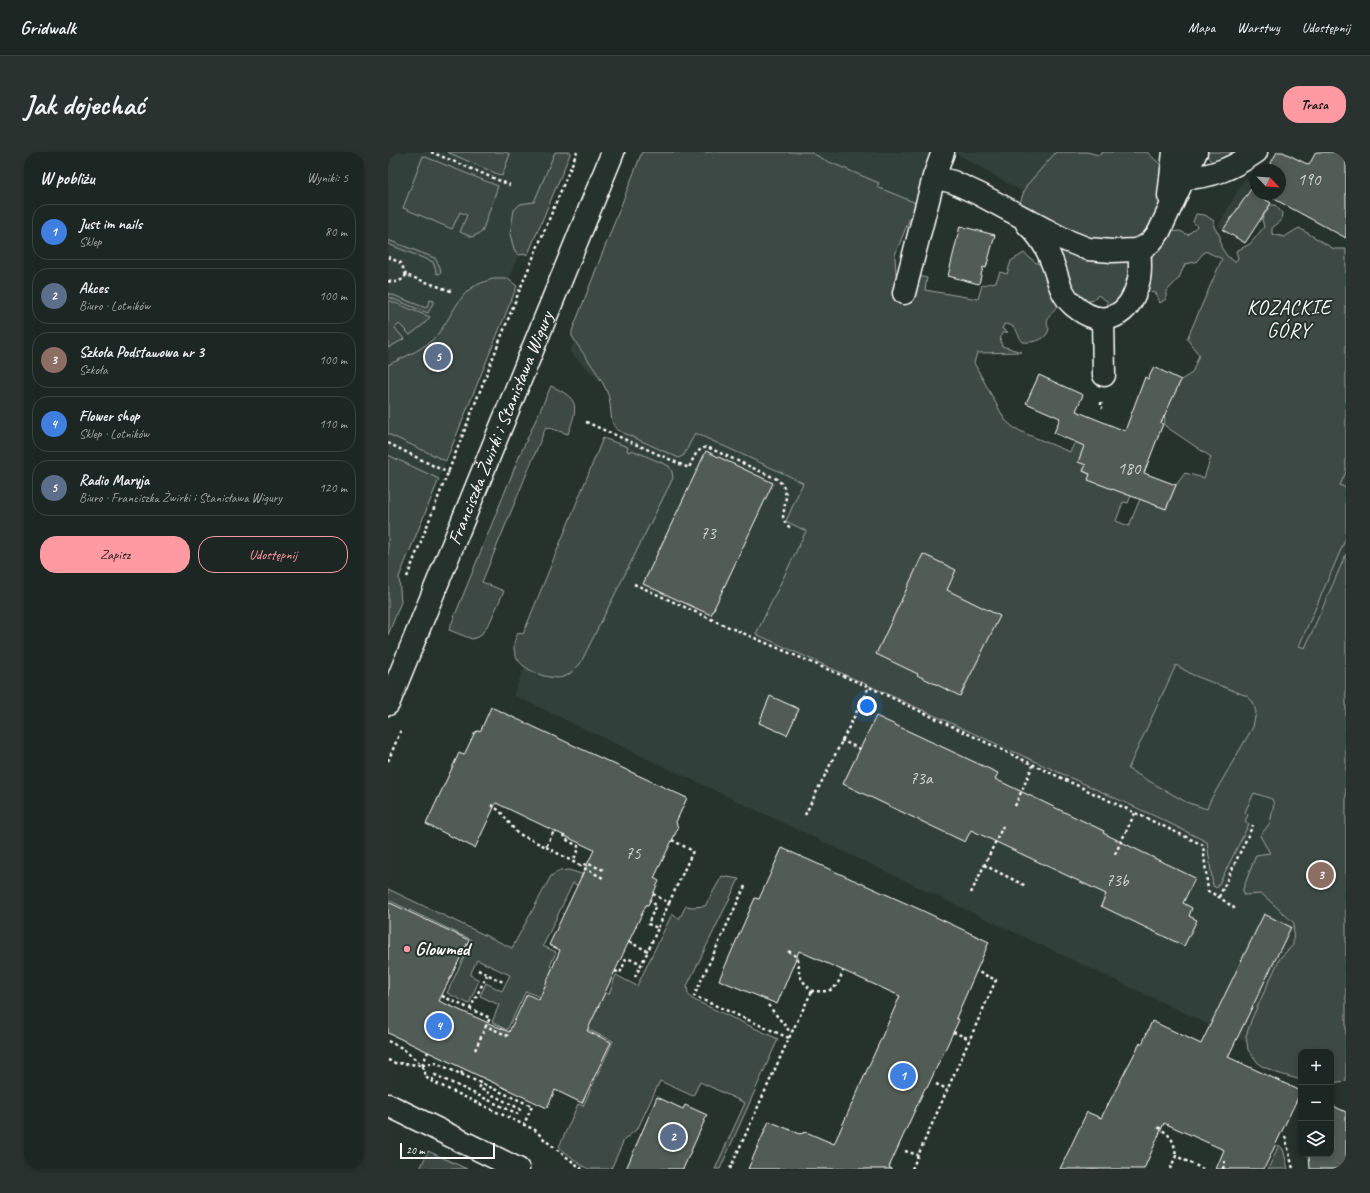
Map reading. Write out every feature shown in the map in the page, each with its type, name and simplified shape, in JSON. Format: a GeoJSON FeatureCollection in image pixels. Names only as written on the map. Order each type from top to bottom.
{"type":"FeatureCollection","features":[{"type":"Feature","properties":{"kind":"street","name":"Franciszka Żwirki i Stanisława Wigury"},"geometry":{"type":"LineString","coordinates":[[388,704],[613,152]]}},
{"type":"Feature","properties":{"kind":"street"},"geometry":{"type":"LineString","coordinates":[[904,293],[934,177],[943,152]]}},
{"type":"Feature","properties":{"kind":"street"},"geometry":{"type":"LineString","coordinates":[[1166,216],[1174,152]]}},
{"type":"Feature","properties":{"kind":"street"},"geometry":{"type":"LineString","coordinates":[[934,177],[954,182],[1013,211],[1063,239],[1088,249],[1124,251],[1144,247],[1151,242],[1159,232],[1196,152]]}},
{"type":"Feature","properties":{"kind":"street"},"geometry":{"type":"LineString","coordinates":[[1184,178],[1212,175],[1228,169],[1256,152]]}},
{"type":"Feature","properties":{"kind":"street"},"geometry":{"type":"LineString","coordinates":[[1013,211],[1044,242],[1053,263],[1060,288],[1066,297],[1085,313],[1096,318],[1109,319],[1122,312],[1130,301],[1136,290],[1139,278],[1139,249]]}},
{"type":"Feature","properties":{"kind":"street"},"geometry":{"type":"LineString","coordinates":[[1103,318],[1104,375]]}},
{"type":"Feature","properties":{"kind":"street"},"geometry":{"type":"LineString","coordinates":[[388,1105],[518,1169]]}},
{"type":"Feature","properties":{"kind":"path"},"geometry":{"type":"LineString","coordinates":[[431,152],[510,186]]}},
{"type":"Feature","properties":{"kind":"path"},"geometry":{"type":"LineString","coordinates":[[407,578],[518,294],[577,152]]}},
{"type":"Feature","properties":{"kind":"path"},"geometry":{"type":"LineString","coordinates":[[388,257],[401,262],[406,275],[451,291]]}},
{"type":"Feature","properties":{"kind":"path"},"geometry":{"type":"LineString","coordinates":[[388,281],[394,282],[403,280],[406,275]]}},
{"type":"Feature","properties":{"kind":"path"},"geometry":{"type":"LineString","coordinates":[[586,422],[689,468],[699,450],[707,447],[772,476],[782,485],[785,490],[786,497],[783,517],[786,525],[792,528]]}},
{"type":"Feature","properties":{"kind":"path"},"geometry":{"type":"LineString","coordinates":[[388,443],[449,472]]}},
{"type":"Feature","properties":{"kind":"path"},"geometry":{"type":"LineString","coordinates":[[634,584],[724,625],[868,687],[1203,845],[1208,891],[1237,910]]}},
{"type":"Feature","properties":{"kind":"path"},"geometry":{"type":"LineString","coordinates":[[805,815],[868,687]]}},
{"type":"Feature","properties":{"kind":"path"},"geometry":{"type":"LineString","coordinates":[[841,740],[860,749]]}},
{"type":"Feature","properties":{"kind":"path"},"geometry":{"type":"LineString","coordinates":[[1015,806],[1033,765]]}},
{"type":"Feature","properties":{"kind":"path"},"geometry":{"type":"LineString","coordinates":[[490,805],[500,811],[516,833],[546,847],[603,878]]}},
{"type":"Feature","properties":{"kind":"path"},"geometry":{"type":"LineString","coordinates":[[1115,854],[1135,813]]}},
{"type":"Feature","properties":{"kind":"path"},"geometry":{"type":"LineString","coordinates":[[1219,897],[1253,825]]}},
{"type":"Feature","properties":{"kind":"path"},"geometry":{"type":"LineString","coordinates":[[971,893],[1003,826]]}},
{"type":"Feature","properties":{"kind":"path"},"geometry":{"type":"LineString","coordinates":[[546,847],[554,831]]}},
{"type":"Feature","properties":{"kind":"path"},"geometry":{"type":"LineString","coordinates":[[564,835],[565,839],[578,846],[579,849],[572,861]]}},
{"type":"Feature","properties":{"kind":"path"},"geometry":{"type":"LineString","coordinates":[[635,977],[693,850],[672,840]]}},
{"type":"Feature","properties":{"kind":"path"},"geometry":{"type":"LineString","coordinates":[[579,865],[589,864],[606,871]]}},
{"type":"Feature","properties":{"kind":"path"},"geometry":{"type":"LineString","coordinates":[[984,865],[1026,886]]}},
{"type":"Feature","properties":{"kind":"path"},"geometry":{"type":"LineString","coordinates":[[745,886],[694,996],[789,1038]]}},
{"type":"Feature","properties":{"kind":"path"},"geometry":{"type":"LineString","coordinates":[[653,894],[669,903]]}},
{"type":"Feature","properties":{"kind":"path"},"geometry":{"type":"LineString","coordinates":[[650,901],[656,905],[648,924],[658,928]]}},
{"type":"Feature","properties":{"kind":"path"},"geometry":{"type":"LineString","coordinates":[[629,942],[648,951]]}},
{"type":"Feature","properties":{"kind":"path"},"geometry":{"type":"LineString","coordinates":[[788,951],[796,955],[800,963],[799,970],[801,978],[812,991],[827,992],[834,989],[839,982],[843,970]]}},
{"type":"Feature","properties":{"kind":"path"},"geometry":{"type":"LineString","coordinates":[[615,971],[620,973],[626,959],[641,963]]}},
{"type":"Feature","properties":{"kind":"path"},"geometry":{"type":"LineString","coordinates":[[478,970],[503,982]]}},
{"type":"Feature","properties":{"kind":"path"},"geometry":{"type":"LineString","coordinates":[[912,1169],[996,980],[976,971]]}},
{"type":"Feature","properties":{"kind":"path"},"geometry":{"type":"LineString","coordinates":[[470,1008],[487,975]]}},
{"type":"Feature","properties":{"kind":"path"},"geometry":{"type":"LineString","coordinates":[[730,1169],[791,1033],[812,991]]}},
{"type":"Feature","properties":{"kind":"path"},"geometry":{"type":"LineString","coordinates":[[442,996],[490,1018],[474,1050]]}},
{"type":"Feature","properties":{"kind":"path"},"geometry":{"type":"LineString","coordinates":[[768,1005],[791,1033]]}},
{"type":"Feature","properties":{"kind":"path"},"geometry":{"type":"LineString","coordinates":[[486,1026],[508,1036]]}},
{"type":"Feature","properties":{"kind":"path"},"geometry":{"type":"LineString","coordinates":[[953,1032],[970,1039]]}},
{"type":"Feature","properties":{"kind":"path"},"geometry":{"type":"LineString","coordinates":[[388,1041],[402,1048],[422,1065],[425,1072],[424,1076],[535,1130],[546,1141],[582,1169]]}},
{"type":"Feature","properties":{"kind":"path"},"geometry":{"type":"LineString","coordinates":[[422,1065],[428,1052]]}},
{"type":"Feature","properties":{"kind":"path"},"geometry":{"type":"LineString","coordinates":[[388,1060],[395,1063],[422,1065],[436,1063],[532,1106],[524,1124]]}},
{"type":"Feature","properties":{"kind":"path"},"geometry":{"type":"LineString","coordinates":[[462,1074],[464,1069]]}},
{"type":"Feature","properties":{"kind":"path"},"geometry":{"type":"LineString","coordinates":[[432,1081],[436,1075],[518,1114],[520,1109],[479,1088],[482,1083]]}},
{"type":"Feature","properties":{"kind":"path"},"geometry":{"type":"LineString","coordinates":[[936,1084],[947,1089]]}},
{"type":"Feature","properties":{"kind":"path"},"geometry":{"type":"LineString","coordinates":[[1158,1127],[1170,1136],[1175,1148],[1176,1156],[1170,1169]]}},
{"type":"Feature","properties":{"kind":"path"},"geometry":{"type":"LineString","coordinates":[[1285,1136],[1293,1169]]}},
{"type":"Feature","properties":{"kind":"path"},"geometry":{"type":"LineString","coordinates":[[905,1151],[918,1155]]}},
{"type":"Feature","properties":{"kind":"path"},"geometry":{"type":"LineString","coordinates":[[1176,1156],[1203,1169]]}},
{"type":"Feature","properties":{"kind":"path"},"geometry":{"type":"LineString","coordinates":[[1222,1169],[1225,1161]]}},
{"type":"Feature","properties":{"kind":"shaded area"},"geometry":{"type":"Polygon","coordinates":[[[388,152],[571,152],[528,254],[518,255],[507,284],[515,291],[428,505],[388,488],[388,152]]]}},
{"type":"Feature","properties":{"kind":"shaded area"},"geometry":{"type":"Polygon","coordinates":[[[447,152],[505,152],[510,154],[502,176],[447,152]]]}},
{"type":"Feature","properties":{"kind":"shaded area"},"geometry":{"type":"Polygon","coordinates":[[[555,152],[571,152],[528,254],[518,255],[514,249],[510,234],[514,210],[520,204],[534,202],[555,152]]]}},
{"type":"Feature","properties":{"kind":"shaded area"},"geometry":{"type":"Polygon","coordinates":[[[642,152],[810,152],[827,161],[879,183],[877,187],[916,203],[895,255],[896,274],[902,283],[919,276],[927,278],[925,290],[978,299],[982,285],[996,282],[1000,272],[1007,274],[1011,261],[1024,253],[1035,262],[1047,268],[1058,304],[1048,319],[1047,322],[1049,329],[1046,336],[1039,340],[1023,342],[1012,326],[1004,324],[1002,329],[1008,332],[1002,333],[1000,340],[1002,346],[1021,352],[977,353],[974,363],[1005,420],[1013,427],[1070,452],[1076,440],[1086,442],[1086,465],[1083,471],[1131,496],[1128,503],[1123,502],[1116,521],[1129,526],[1140,499],[1166,509],[1176,485],[1185,473],[1204,478],[1211,457],[1165,426],[1164,406],[1173,396],[1181,380],[1192,373],[1199,355],[1187,339],[1222,259],[1205,251],[1196,262],[1185,264],[1179,278],[1166,292],[1166,299],[1160,303],[1156,293],[1146,292],[1142,288],[1155,247],[1169,232],[1180,231],[1188,235],[1197,226],[1193,222],[1196,214],[1205,215],[1214,221],[1214,227],[1220,236],[1221,247],[1227,256],[1235,262],[1238,258],[1236,251],[1250,244],[1264,227],[1262,219],[1270,205],[1275,205],[1282,213],[1281,221],[1272,228],[1272,234],[1284,237],[1299,228],[1334,249],[1346,249],[1346,472],[1340,485],[1346,488],[1346,538],[1299,646],[1305,648],[1346,554],[1346,1081],[1334,1083],[1334,1049],[1298,1049],[1298,1079],[1277,1073],[1260,1065],[1248,1050],[1246,1036],[1252,1018],[1280,958],[1293,945],[1294,923],[1262,894],[1243,895],[1243,889],[1256,855],[1270,853],[1260,836],[1270,823],[1274,804],[1272,799],[1254,793],[1245,812],[1248,815],[1245,821],[1249,824],[1217,888],[1213,886],[1207,842],[1161,819],[756,634],[806,531],[786,521],[803,483],[695,433],[684,455],[679,458],[617,430],[614,427],[610,402],[603,382],[572,336],[572,331],[642,152]],[[1176,665],[1128,769],[1186,802],[1207,809],[1210,801],[1253,727],[1256,712],[1253,702],[1247,696],[1193,675],[1176,665]]]}},
{"type":"Feature","properties":{"kind":"shaded area"},"geometry":{"type":"Polygon","coordinates":[[[651,152],[936,152],[812,465],[1224,666],[1346,389],[1346,1061],[1334,1054],[1334,1049],[1298,1049],[1298,1067],[513,695],[631,411],[570,352],[651,152]]]}},
{"type":"Feature","properties":{"kind":"shaded area"},"geometry":{"type":"Polygon","coordinates":[[[954,152],[1056,152],[1028,195],[954,152]]]}},
{"type":"Feature","properties":{"kind":"shaded area"},"geometry":{"type":"Polygon","coordinates":[[[1056,152],[1087,152],[1099,155],[1103,152],[1147,152],[1162,166],[1164,206],[1141,240],[1095,243],[1018,208],[1026,186],[1056,152]]]}},
{"type":"Feature","properties":{"kind":"shaded area"},"geometry":{"type":"Polygon","coordinates":[[[1207,152],[1247,152],[1220,166],[1210,160],[1207,152]]]}},
{"type":"Feature","properties":{"kind":"shaded area"},"geometry":{"type":"Polygon","coordinates":[[[423,156],[498,186],[482,232],[472,237],[460,232],[467,215],[460,212],[452,229],[403,208],[423,156]]]}},
{"type":"Feature","properties":{"kind":"shaded area"},"geometry":{"type":"Polygon","coordinates":[[[1245,178],[1250,182],[1250,200],[1269,200],[1272,202],[1245,243],[1218,226],[1245,178]]]}},
{"type":"Feature","properties":{"kind":"shaded area"},"geometry":{"type":"Polygon","coordinates":[[[388,240],[435,258],[440,267],[441,273],[437,274],[433,262],[388,244],[388,240]]]}},
{"type":"Feature","properties":{"kind":"shaded area"},"geometry":{"type":"Polygon","coordinates":[[[1057,243],[1132,256],[1132,288],[1108,309],[1107,301],[1098,295],[1094,300],[1085,302],[1075,292],[1065,277],[1057,243]]]}},
{"type":"Feature","properties":{"kind":"shaded area"},"geometry":{"type":"Polygon","coordinates":[[[493,279],[508,279],[517,286],[446,461],[388,434],[388,365],[416,351],[431,341],[442,328],[464,294],[470,289],[493,279]]]}},
{"type":"Feature","properties":{"kind":"shaded area"},"geometry":{"type":"Polygon","coordinates":[[[388,293],[426,308],[430,300],[434,301],[428,313],[388,297],[388,293]]]}},
{"type":"Feature","properties":{"kind":"shaded area"},"geometry":{"type":"Polygon","coordinates":[[[388,300],[430,317],[410,335],[399,324],[395,328],[404,339],[388,348],[388,300]]]}},
{"type":"Feature","properties":{"kind":"shaded area"},"geometry":{"type":"Polygon","coordinates":[[[551,386],[567,395],[572,400],[575,410],[574,417],[568,434],[546,427],[482,582],[504,591],[490,622],[480,636],[472,639],[449,630],[519,457],[551,386]]]}},
{"type":"Feature","properties":{"kind":"shaded area"},"geometry":{"type":"Polygon","coordinates":[[[603,438],[628,447],[627,451],[629,452],[632,450],[669,466],[673,478],[580,664],[566,676],[561,678],[544,676],[528,669],[519,661],[514,651],[514,643],[518,633],[523,634],[603,438]]]}},
{"type":"Feature","properties":{"kind":"shaded area"},"geometry":{"type":"Polygon","coordinates":[[[388,455],[439,479],[399,577],[401,602],[388,635],[388,455]]]}},
{"type":"Feature","properties":{"kind":"shaded area"},"geometry":{"type":"Polygon","coordinates":[[[569,870],[594,878],[587,892],[573,883],[543,946],[556,952],[550,966],[609,994],[616,975],[637,986],[672,914],[679,919],[686,906],[705,906],[722,876],[739,879],[687,986],[688,994],[692,999],[778,1039],[720,1169],[715,1169],[745,1103],[700,1082],[693,1096],[660,1081],[638,1128],[624,1140],[611,1169],[588,1169],[581,1165],[559,1147],[578,1104],[583,1106],[613,1041],[569,1021],[569,1010],[526,991],[507,1030],[492,1022],[499,1005],[480,996],[486,983],[502,991],[510,975],[477,960],[470,975],[479,980],[469,1004],[447,993],[472,940],[388,900],[388,889],[512,948],[551,876],[559,871],[569,870]]]}},
{"type":"Feature","properties":{"kind":"shaded area"},"geometry":{"type":"Polygon","coordinates":[[[1279,1145],[1283,1149],[1288,1169],[1268,1169],[1279,1145]]]}},
{"type":"Feature","properties":{"kind":"shaded area"},"geometry":{"type":"Polygon","coordinates":[[[428,1151],[467,1169],[420,1169],[428,1151]]]}},
{"type":"Feature","properties":{"kind":"building"},"geometry":{"type":"Polygon","coordinates":[[[1277,152],[1283,152],[1309,165],[1316,152],[1346,152],[1346,238],[1276,200],[1286,200],[1286,164],[1270,164],[1277,152]]]}},
{"type":"Feature","properties":{"kind":"building"},"geometry":{"type":"Polygon","coordinates":[[[1250,190],[1250,200],[1266,200],[1271,203],[1245,243],[1223,230],[1250,190]]]}},
{"type":"Feature","properties":{"kind":"building"},"geometry":{"type":"Polygon","coordinates":[[[960,226],[995,235],[986,268],[983,267],[979,284],[948,276],[960,226]]]}},
{"type":"Feature","properties":{"kind":"building"},"geometry":{"type":"Polygon","coordinates":[[[1154,367],[1181,380],[1161,423],[1163,424],[1144,473],[1176,485],[1166,509],[1088,480],[1090,474],[1083,471],[1086,465],[1078,462],[1084,446],[1054,433],[1060,418],[1026,403],[1039,375],[1083,395],[1076,411],[1125,431],[1145,377],[1148,379],[1154,367]]]}},
{"type":"Feature","properties":{"kind":"building"},"geometry":{"type":"Polygon","coordinates":[[[706,451],[773,483],[711,615],[643,584],[706,451]]]}},
{"type":"Feature","properties":{"kind":"building"},"geometry":{"type":"Polygon","coordinates":[[[923,554],[956,570],[947,590],[1000,616],[960,696],[876,654],[923,554]]]}},
{"type":"Feature","properties":{"kind":"building"},"geometry":{"type":"Polygon","coordinates":[[[770,696],[799,709],[787,735],[759,723],[770,696]]]}},
{"type":"Feature","properties":{"kind":"building"},"geometry":{"type":"Polygon","coordinates":[[[491,707],[687,798],[676,822],[678,828],[654,878],[659,881],[648,905],[646,905],[587,1031],[611,1042],[582,1103],[555,1090],[547,1108],[388,1033],[388,902],[469,940],[439,1001],[509,1032],[527,994],[539,1000],[560,950],[549,945],[594,850],[496,803],[475,848],[426,824],[459,753],[464,755],[475,732],[481,730],[491,707]]]}},
{"type":"Feature","properties":{"kind":"building"},"geometry":{"type":"Polygon","coordinates":[[[876,716],[998,773],[995,779],[1104,831],[1103,833],[1195,878],[1183,903],[1192,908],[1189,916],[1197,920],[1184,946],[1101,906],[1106,894],[971,830],[965,842],[843,784],[876,716]]]}},
{"type":"Feature","properties":{"kind":"building"},"geometry":{"type":"Polygon","coordinates":[[[782,848],[989,942],[956,1018],[959,1020],[927,1088],[925,1088],[889,1167],[892,1169],[748,1169],[769,1121],[800,1134],[806,1132],[834,1144],[900,996],[799,951],[777,1004],[719,980],[755,898],[759,899],[782,848]]]}},
{"type":"Feature","properties":{"kind":"building"},"geometry":{"type":"Polygon","coordinates":[[[1264,914],[1291,927],[1228,1057],[1298,1090],[1298,1097],[1264,1169],[1216,1169],[1224,1150],[1164,1123],[1144,1169],[1060,1169],[1087,1112],[1101,1118],[1140,1043],[1142,1044],[1152,1021],[1201,1044],[1264,914]]]}},
{"type":"Feature","properties":{"kind":"building"},"geometry":{"type":"Polygon","coordinates":[[[657,1097],[683,1109],[685,1105],[707,1115],[683,1169],[626,1169],[657,1097]]]}},
{"type":"Feature","properties":{"kind":"building"},"geometry":{"type":"Polygon","coordinates":[[[1334,1106],[1346,1112],[1346,1169],[1310,1169],[1309,1157],[1334,1157],[1334,1106]]]}},
{"type":"Feature","properties":{"kind":"place","name":"Radio Maryja"},"geometry":{"type":"Point","coordinates":[438,357]}},
{"type":"Feature","properties":{"kind":"place","name":"Szkoła Podstawowa nr 3"},"geometry":{"type":"Point","coordinates":[1321,875]}},
{"type":"Feature","properties":{"kind":"place","name":"Glowmed"},"geometry":{"type":"Point","coordinates":[407,949]}},
{"type":"Feature","properties":{"kind":"place","name":"Flower shop"},"geometry":{"type":"Point","coordinates":[439,1026]}},
{"type":"Feature","properties":{"kind":"place","name":"Just im nails"},"geometry":{"type":"Point","coordinates":[903,1076]}},
{"type":"Feature","properties":{"kind":"place","name":"Akces"},"geometry":{"type":"Point","coordinates":[673,1137]}},
{"type":"Feature","properties":{"kind":"district","name":"KOZACKIE GÓRY"},"geometry":{"type":"Point","coordinates":[1289,318]}}]}
